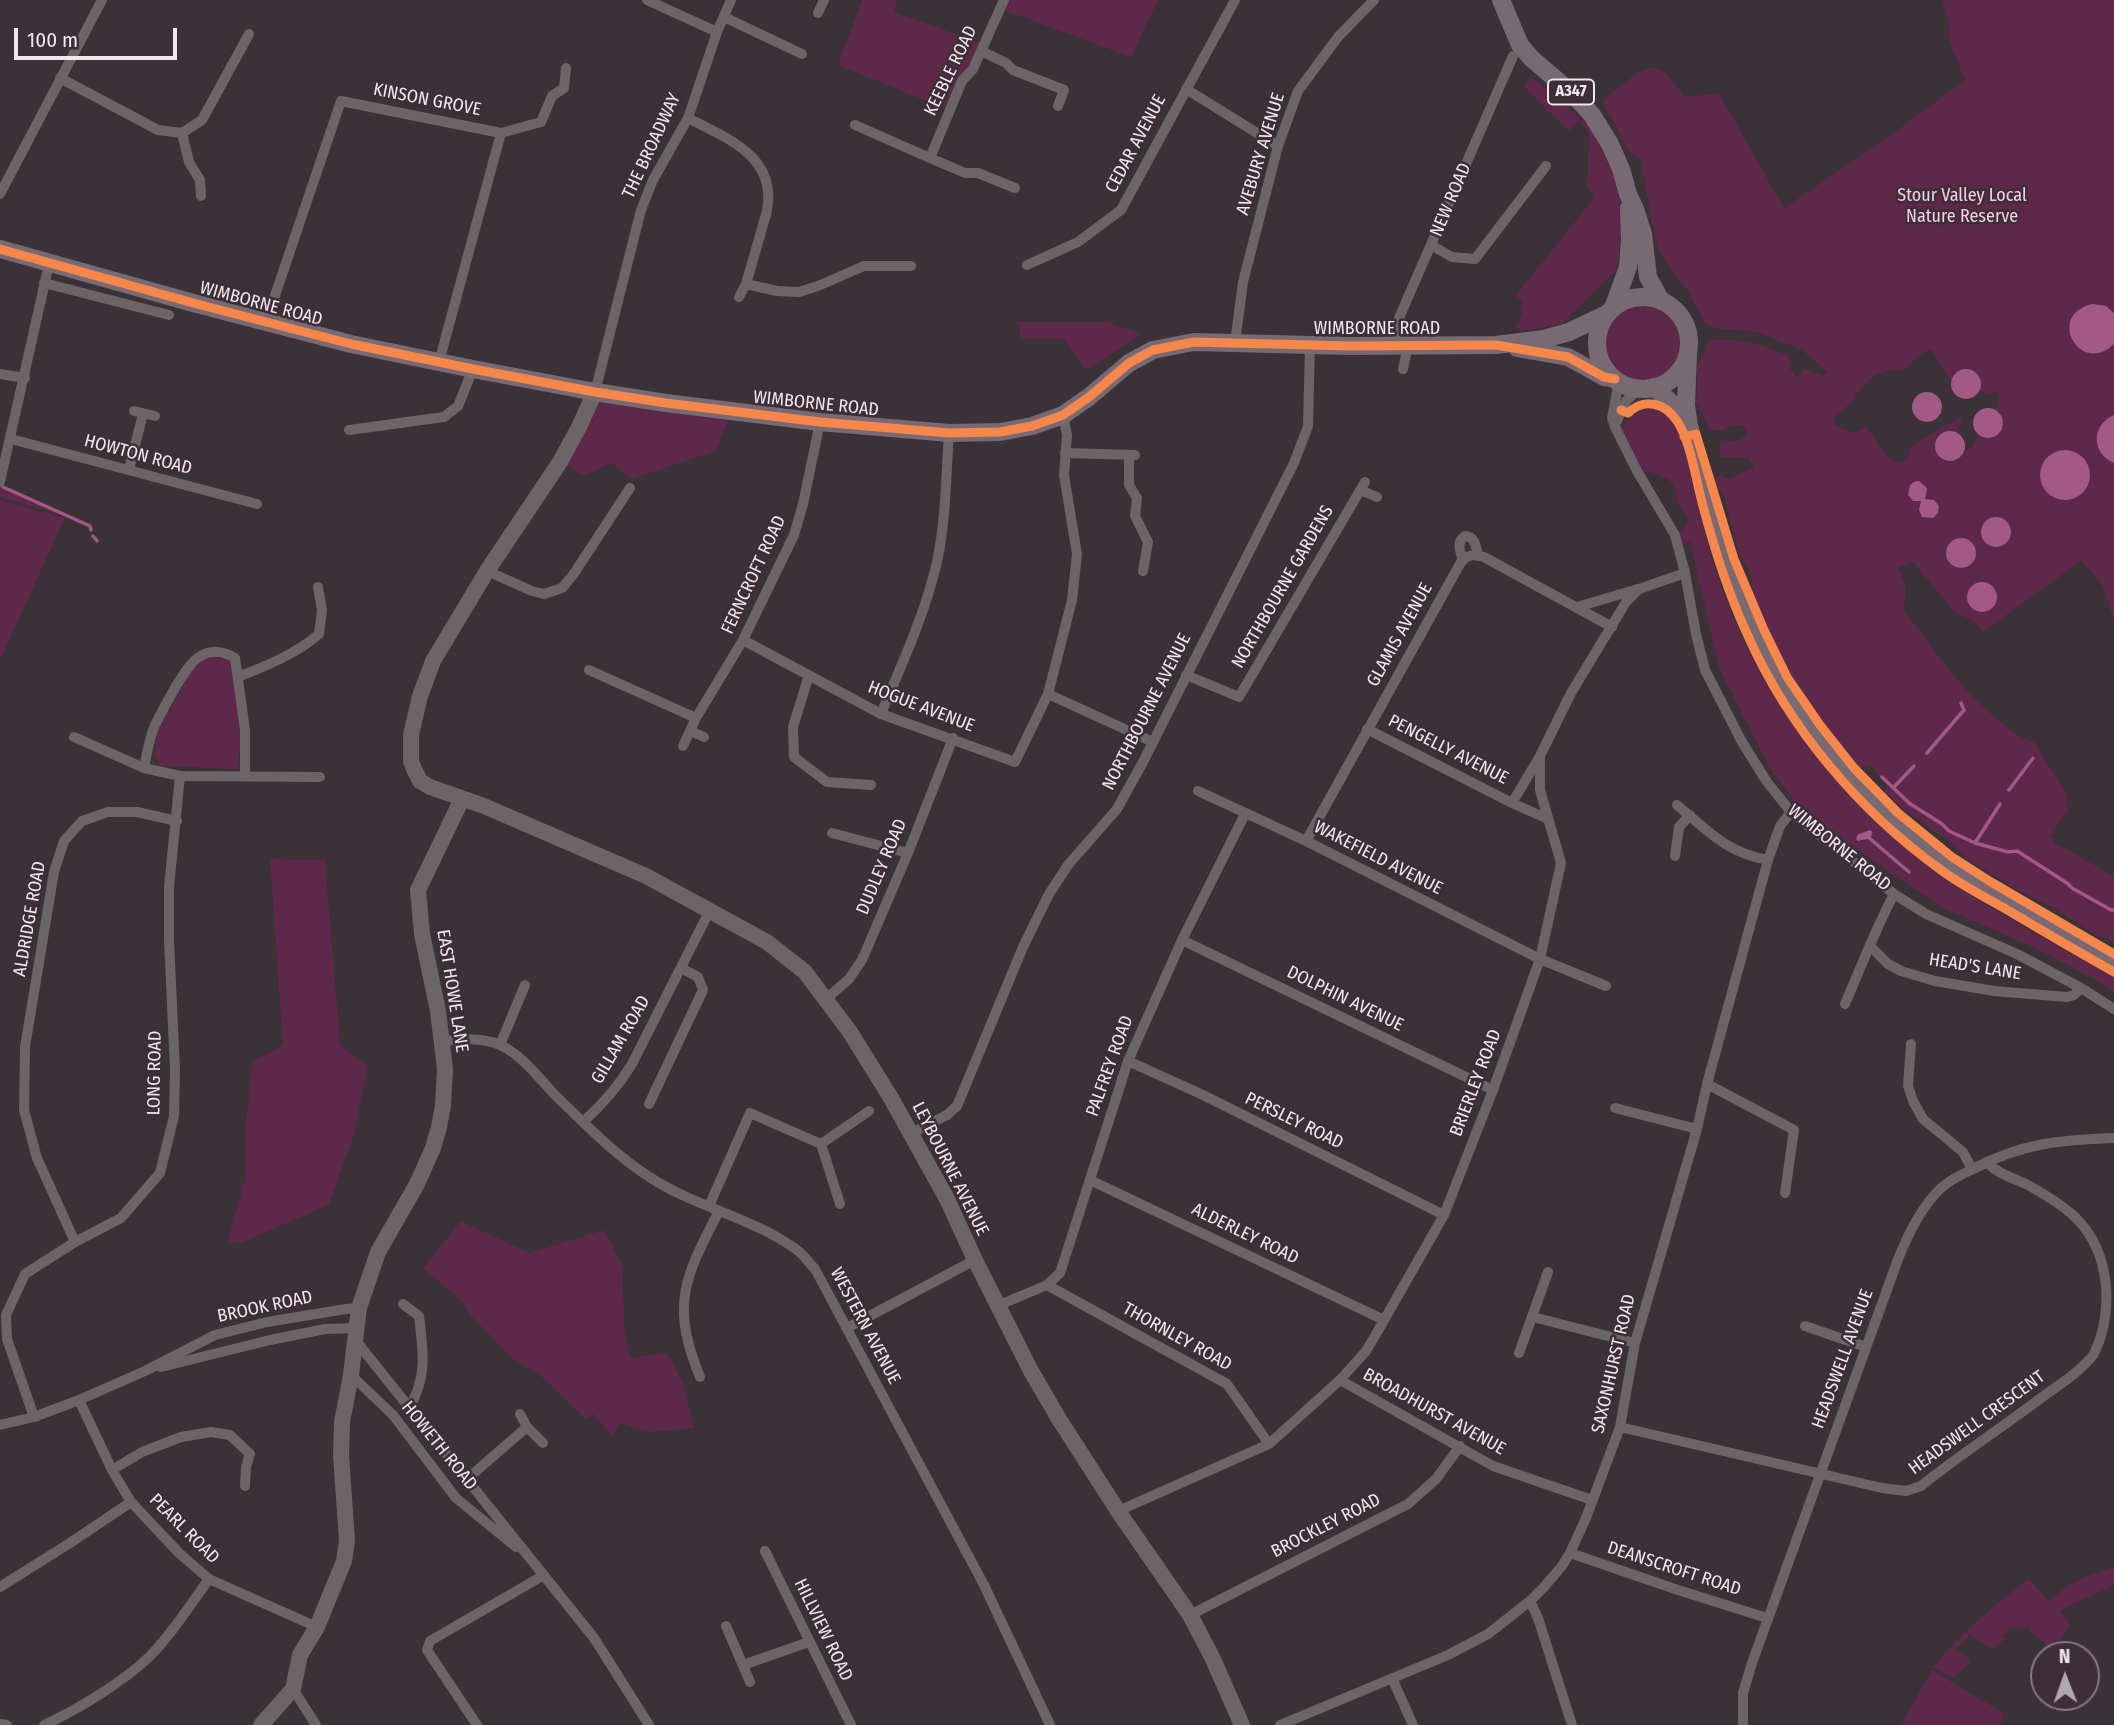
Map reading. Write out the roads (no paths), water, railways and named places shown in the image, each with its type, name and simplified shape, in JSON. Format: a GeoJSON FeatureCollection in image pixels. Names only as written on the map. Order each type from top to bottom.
{"type":"FeatureCollection","features":[{"type":"Feature","properties":{"kind":"main road","name":"A347"},"geometry":{"type":"LineString","coordinates":[[1501,0],[1520,45],[1573,94],[1600,127],[1621,169],[1643,234],[1648,276],[1661,300]]}},
{"type":"Feature","properties":{"kind":"main road","name":"A347"},"geometry":{"type":"LineString","coordinates":[[1610,311],[1628,267],[1628,194]]}},
{"type":"Feature","properties":{"kind":"main road","name":"WIMBORNE ROAD"},"geometry":{"type":"LineString","coordinates":[[0,249],[351,344],[595,393],[820,422],[949,433],[1000,432],[1032,426],[1063,415],[1129,363],[1153,350],[1194,342],[1496,345],[1544,339],[1569,332],[1610,311]]}},
{"type":"Feature","properties":{"kind":"main road"},"geometry":{"type":"LineString","coordinates":[[1689,426],[1679,410],[1647,388],[1617,380],[1602,363],[1597,343],[1598,332],[1610,311],[1624,301],[1648,297],[1661,300],[1681,317],[1689,341],[1686,405],[1689,426],[1728,565],[1756,634],[1783,684],[1842,767],[1892,819],[1946,861],[1986,889],[2114,962]]}},
{"type":"Feature","properties":{"kind":"main road","name":"WIMBORNE ROAD"},"geometry":{"type":"LineString","coordinates":[[1496,345],[1569,357],[1604,377],[1617,380]]}},
{"type":"Feature","properties":{"kind":"main road"},"geometry":{"type":"LineString","coordinates":[[1647,388],[1666,383],[1676,375],[1688,353]]}},
{"type":"Feature","properties":{"kind":"street"},"geometry":{"type":"LineString","coordinates":[[0,194],[102,0]]}},
{"type":"Feature","properties":{"kind":"street"},"geometry":{"type":"LineString","coordinates":[[647,0],[717,32]]}},
{"type":"Feature","properties":{"kind":"street","name":"THE BROADWAY"},"geometry":{"type":"LineString","coordinates":[[595,393],[641,210],[653,180],[688,118],[717,32],[731,0]]}},
{"type":"Feature","properties":{"kind":"street"},"geometry":{"type":"LineString","coordinates":[[818,13],[824,0]]}},
{"type":"Feature","properties":{"kind":"street","name":"KEEBLE ROAD"},"geometry":{"type":"LineString","coordinates":[[930,158],[962,81],[973,69],[1004,0]]}},
{"type":"Feature","properties":{"kind":"street","name":"CEDAR AVENUE"},"geometry":{"type":"LineString","coordinates":[[1027,265],[1078,242],[1121,210],[1235,0]]}},
{"type":"Feature","properties":{"kind":"street","name":"AVEBURY AVENUE"},"geometry":{"type":"LineString","coordinates":[[1235,343],[1243,282],[1278,146],[1298,91],[1338,37],[1374,0]]}},
{"type":"Feature","properties":{"kind":"street"},"geometry":{"type":"LineString","coordinates":[[724,17],[802,54]]}},
{"type":"Feature","properties":{"kind":"street"},"geometry":{"type":"LineString","coordinates":[[60,78],[158,130],[182,133],[202,120],[249,34]]}},
{"type":"Feature","properties":{"kind":"street"},"geometry":{"type":"LineString","coordinates":[[981,51],[1006,63],[1013,70],[1064,90]]}},
{"type":"Feature","properties":{"kind":"street","name":"NEW ROAD"},"geometry":{"type":"LineString","coordinates":[[1402,346],[1399,318],[1513,56]]}},
{"type":"Feature","properties":{"kind":"street"},"geometry":{"type":"LineString","coordinates":[[501,132],[541,122],[552,96],[564,88],[566,68]]}},
{"type":"Feature","properties":{"kind":"street"},"geometry":{"type":"LineString","coordinates":[[1058,106],[1069,78]]}},
{"type":"Feature","properties":{"kind":"street"},"geometry":{"type":"LineString","coordinates":[[1186,89],[1278,146]]}},
{"type":"Feature","properties":{"kind":"street","name":"KINSON GROVE"},"geometry":{"type":"LineString","coordinates":[[266,322],[341,102],[501,132],[439,362]]}},
{"type":"Feature","properties":{"kind":"street"},"geometry":{"type":"LineString","coordinates":[[688,118],[750,153],[766,181],[769,199],[767,211],[746,284],[739,298]]}},
{"type":"Feature","properties":{"kind":"street"},"geometry":{"type":"LineString","coordinates":[[855,125],[965,173],[978,173],[1015,188]]}},
{"type":"Feature","properties":{"kind":"street"},"geometry":{"type":"LineString","coordinates":[[182,133],[189,162],[200,180],[201,196]]}},
{"type":"Feature","properties":{"kind":"street"},"geometry":{"type":"LineString","coordinates":[[1432,245],[1452,257],[1475,259],[1546,166]]}},
{"type":"Feature","properties":{"kind":"street"},"geometry":{"type":"LineString","coordinates":[[0,482],[49,264]]}},
{"type":"Feature","properties":{"kind":"street"},"geometry":{"type":"LineString","coordinates":[[746,284],[777,291],[799,292],[864,266],[911,266]]}},
{"type":"Feature","properties":{"kind":"street"},"geometry":{"type":"LineString","coordinates":[[44,283],[169,315]]}},
{"type":"Feature","properties":{"kind":"street","name":"NORTHBOURNE AVENUE"},"geometry":{"type":"LineString","coordinates":[[912,1133],[954,1111],[1023,947],[1049,894],[1068,865],[1117,809],[1153,743],[1294,463],[1308,426],[1310,345]]}},
{"type":"Feature","properties":{"kind":"street","name":"WIMBORNE ROAD"},"geometry":{"type":"LineString","coordinates":[[1402,346],[1403,369]]}},
{"type":"Feature","properties":{"kind":"street"},"geometry":{"type":"LineString","coordinates":[[349,430],[444,417],[458,406],[473,369]]}},
{"type":"Feature","properties":{"kind":"street"},"geometry":{"type":"LineString","coordinates":[[0,374],[24,378]]}},
{"type":"Feature","properties":{"kind":"street","name":"WIMBORNE ROAD"},"geometry":{"type":"LineString","coordinates":[[1617,380],[1612,418],[1637,471],[1675,535],[1705,670],[1760,772],[1791,812],[1894,894],[1926,914],[2017,954],[2114,1009]]}},
{"type":"Feature","properties":{"kind":"street"},"geometry":{"type":"LineString","coordinates":[[1615,427],[1619,412],[1626,401],[1647,388]]}},
{"type":"Feature","properties":{"kind":"street"},"geometry":{"type":"LineString","coordinates":[[462,799],[430,788],[420,781],[411,761],[411,736],[420,696],[433,661],[487,571],[561,462],[595,393]]}},
{"type":"Feature","properties":{"kind":"street"},"geometry":{"type":"LineString","coordinates":[[129,469],[144,414]]}},
{"type":"Feature","properties":{"kind":"street"},"geometry":{"type":"LineString","coordinates":[[1063,415],[1067,435],[1064,475],[1077,554],[1072,600],[1048,694],[1153,743]]}},
{"type":"Feature","properties":{"kind":"street","name":"FERNCROFT ROAD"},"geometry":{"type":"LineString","coordinates":[[683,746],[696,718],[743,640],[794,535],[800,519],[820,422]]}},
{"type":"Feature","properties":{"kind":"street"},"geometry":{"type":"LineString","coordinates":[[881,713],[924,608],[937,560],[949,433]]}},
{"type":"Feature","properties":{"kind":"street","name":"HOWTON ROAD"},"geometry":{"type":"LineString","coordinates":[[10,439],[257,504]]}},
{"type":"Feature","properties":{"kind":"street"},"geometry":{"type":"LineString","coordinates":[[1065,453],[1132,455],[1129,485],[1137,498],[1135,516],[1149,542],[1143,571]]}},
{"type":"Feature","properties":{"kind":"street","name":"NORTHBOURNE GARDENS"},"geometry":{"type":"LineString","coordinates":[[1186,675],[1239,697],[1362,486],[1377,497]]}},
{"type":"Feature","properties":{"kind":"street"},"geometry":{"type":"LineString","coordinates":[[487,571],[544,594],[562,588],[630,488]]}},
{"type":"Feature","properties":{"kind":"street","name":"GLAMIS AVENUE"},"geometry":{"type":"LineString","coordinates":[[1306,841],[1463,560],[1459,550],[1460,539],[1465,536],[1472,537],[1478,555]]}},
{"type":"Feature","properties":{"kind":"street"},"geometry":{"type":"LineString","coordinates":[[1463,560],[1467,556],[1478,555],[1612,627]]}},
{"type":"Feature","properties":{"kind":"street"},"geometry":{"type":"LineString","coordinates":[[1577,607],[1685,573]]}},
{"type":"Feature","properties":{"kind":"street"},"geometry":{"type":"LineString","coordinates":[[238,677],[260,669],[306,645],[319,634],[322,610],[317,587]]}},
{"type":"Feature","properties":{"kind":"street","name":"BRIERLEY ROAD"},"geometry":{"type":"LineString","coordinates":[[1118,1511],[1269,1444],[1340,1380],[1366,1351],[1444,1215],[1540,959],[1561,863],[1541,790],[1540,756],[1571,693],[1626,602],[1639,589]]}},
{"type":"Feature","properties":{"kind":"street","name":"HOGUE AVENUE"},"geometry":{"type":"LineString","coordinates":[[743,640],[881,713],[1015,762],[1048,694]]}},
{"type":"Feature","properties":{"kind":"street"},"geometry":{"type":"LineString","coordinates":[[144,768],[155,726],[188,667],[200,656],[215,651],[235,658],[245,730],[245,776]]}},
{"type":"Feature","properties":{"kind":"street"},"geometry":{"type":"LineString","coordinates":[[589,670],[696,718]]}},
{"type":"Feature","properties":{"kind":"street"},"geometry":{"type":"LineString","coordinates":[[809,675],[793,727],[794,757],[827,782],[871,785]]}},
{"type":"Feature","properties":{"kind":"street"},"geometry":{"type":"LineString","coordinates":[[596,688],[601,676]]}},
{"type":"Feature","properties":{"kind":"street","name":"PENGELLY AVENUE"},"geometry":{"type":"LineString","coordinates":[[1367,729],[1548,819]]}},
{"type":"Feature","properties":{"kind":"street"},"geometry":{"type":"LineString","coordinates":[[690,731],[704,737]]}},
{"type":"Feature","properties":{"kind":"street"},"geometry":{"type":"LineString","coordinates":[[74,737],[144,768],[180,776],[320,777]]}},
{"type":"Feature","properties":{"kind":"street","name":"DUDLEY ROAD"},"geometry":{"type":"LineString","coordinates":[[826,999],[856,970],[908,853],[953,738]]}},
{"type":"Feature","properties":{"kind":"street","name":"PENGELLY AVENUE"},"geometry":{"type":"LineString","coordinates":[[1512,803],[1540,756]]}},
{"type":"Feature","properties":{"kind":"street","name":"LONG ROAD"},"geometry":{"type":"LineString","coordinates":[[34,1417],[7,1339],[6,1315],[25,1274],[75,1242],[121,1218],[160,1173],[174,1116],[169,887],[180,776]]}},
{"type":"Feature","properties":{"kind":"street","name":"WAKEFIELD AVENUE"},"geometry":{"type":"LineString","coordinates":[[1198,791],[1306,841],[1540,959],[1606,986]]}},
{"type":"Feature","properties":{"kind":"street","name":"LEYBOURNE AVENUE"},"geometry":{"type":"LineString","coordinates":[[462,799],[646,876],[767,942],[805,972],[872,1065],[912,1133],[947,1199],[997,1306],[1059,1419],[1190,1615],[1213,1657],[1242,1725]]}},
{"type":"Feature","properties":{"kind":"street","name":"EAST HOWE LANE"},"geometry":{"type":"LineString","coordinates":[[261,1725],[293,1689],[300,1655],[317,1627],[344,1561],[347,1541],[341,1431],[352,1375],[359,1308],[378,1252],[417,1184],[439,1127],[444,1098],[442,1041],[422,934],[418,890],[462,799]]}},
{"type":"Feature","properties":{"kind":"street"},"geometry":{"type":"LineString","coordinates":[[1677,805],[1730,848],[1749,857],[1768,860]]}},
{"type":"Feature","properties":{"kind":"street","name":"ALDRIDGE ROAD"},"geometry":{"type":"LineString","coordinates":[[75,1242],[37,1158],[24,1110],[25,1047],[54,872],[64,841],[82,821],[108,813],[137,812],[177,821]]}},
{"type":"Feature","properties":{"kind":"street","name":"SAXONHURST ROAD"},"geometry":{"type":"LineString","coordinates":[[1280,1725],[1488,1634],[1530,1601],[1553,1578],[1570,1553],[1620,1427],[1635,1343],[1697,1129],[1768,860],[1780,826],[1791,812]]}},
{"type":"Feature","properties":{"kind":"street","name":"PALFREY ROAD"},"geometry":{"type":"LineString","coordinates":[[1046,1285],[1060,1273],[1128,1061],[1182,940],[1245,814]]}},
{"type":"Feature","properties":{"kind":"street"},"geometry":{"type":"LineString","coordinates":[[1675,856],[1679,827],[1690,816]]}},
{"type":"Feature","properties":{"kind":"street"},"geometry":{"type":"LineString","coordinates":[[832,833],[908,853]]}},
{"type":"Feature","properties":{"kind":"street"},"geometry":{"type":"LineString","coordinates":[[1845,1004],[1872,936],[1894,894]]}},
{"type":"Feature","properties":{"kind":"street","name":"GILLAM ROAD"},"geometry":{"type":"LineString","coordinates":[[583,1122],[619,1084],[709,910]]}},
{"type":"Feature","properties":{"kind":"street","name":"DOLPHIN AVENUE"},"geometry":{"type":"LineString","coordinates":[[1182,940],[1493,1090]]}},
{"type":"Feature","properties":{"kind":"street","name":"HEAD'S LANE"},"geometry":{"type":"LineString","coordinates":[[1870,946],[1888,964],[1901,971],[1935,981],[1994,991],[2067,997],[2074,995],[2081,988]]}},
{"type":"Feature","properties":{"kind":"street"},"geometry":{"type":"LineString","coordinates":[[649,1104],[703,990],[698,977],[681,968]]}},
{"type":"Feature","properties":{"kind":"street"},"geometry":{"type":"LineString","coordinates":[[500,1045],[525,985]]}},
{"type":"Feature","properties":{"kind":"street","name":"WESTERN AVENUE"},"geometry":{"type":"LineString","coordinates":[[442,1041],[477,1039],[500,1045],[533,1072],[583,1122],[648,1177],[761,1229],[799,1251],[815,1269],[984,1586],[1050,1725]]}},
{"type":"Feature","properties":{"kind":"street"},"geometry":{"type":"LineString","coordinates":[[1911,1044],[1908,1086],[1913,1101],[1923,1119],[1963,1152],[1972,1169]]}},
{"type":"Feature","properties":{"kind":"street","name":"PERSLEY ROAD"},"geometry":{"type":"LineString","coordinates":[[1128,1061],[1203,1095],[1444,1215]]}},
{"type":"Feature","properties":{"kind":"street"},"geometry":{"type":"LineString","coordinates":[[1707,1084],[1794,1130],[1785,1193]]}},
{"type":"Feature","properties":{"kind":"street"},"geometry":{"type":"LineString","coordinates":[[1615,1108],[1697,1129]]}},
{"type":"Feature","properties":{"kind":"street"},"geometry":{"type":"LineString","coordinates":[[821,1144],[869,1111]]}},
{"type":"Feature","properties":{"kind":"street"},"geometry":{"type":"LineString","coordinates":[[699,1377],[690,1352],[684,1322],[686,1285],[750,1113],[821,1144],[840,1204]]}},
{"type":"Feature","properties":{"kind":"street","name":"HEADSWELL AVENUE"},"geometry":{"type":"LineString","coordinates":[[1743,1725],[1743,1693],[1767,1618],[1905,1241],[1924,1209],[1942,1187],[1972,1169],[2017,1149],[2074,1139],[2114,1138]]}},
{"type":"Feature","properties":{"kind":"street","name":"HEADSWELL CRESCENT"},"geometry":{"type":"LineString","coordinates":[[1620,1427],[1906,1492],[1913,1490],[2070,1377],[2086,1364],[2099,1346],[2107,1328],[2112,1298],[2107,1267],[2085,1228],[2068,1210],[2029,1186],[1993,1169],[1986,1162]]}},
{"type":"Feature","properties":{"kind":"street","name":"ALDERLEY ROAD"},"geometry":{"type":"LineString","coordinates":[[1090,1180],[1384,1320]]}},
{"type":"Feature","properties":{"kind":"street"},"geometry":{"type":"LineString","coordinates":[[847,1328],[975,1260]]}},
{"type":"Feature","properties":{"kind":"street"},"geometry":{"type":"LineString","coordinates":[[1520,1353],[1548,1272]]}},
{"type":"Feature","properties":{"kind":"street"},"geometry":{"type":"LineString","coordinates":[[997,1306],[1046,1285]]}},
{"type":"Feature","properties":{"kind":"street","name":"THORNLEY ROAD"},"geometry":{"type":"LineString","coordinates":[[1046,1285],[1227,1384],[1269,1444]]}},
{"type":"Feature","properties":{"kind":"street","name":"HOWETH ROAD"},"geometry":{"type":"LineString","coordinates":[[403,1304],[419,1316],[424,1356],[419,1393],[409,1408]]}},
{"type":"Feature","properties":{"kind":"street","name":"BROOK ROAD"},"geometry":{"type":"LineString","coordinates":[[0,1426],[79,1401],[215,1335],[267,1322],[359,1308]]}},
{"type":"Feature","properties":{"kind":"street"},"geometry":{"type":"LineString","coordinates":[[1533,1317],[1635,1343]]}},
{"type":"Feature","properties":{"kind":"street"},"geometry":{"type":"LineString","coordinates":[[1805,1326],[1866,1347]]}},
{"type":"Feature","properties":{"kind":"street","name":"BROOK ROAD"},"geometry":{"type":"LineString","coordinates":[[145,1371],[325,1329],[356,1334]]}},
{"type":"Feature","properties":{"kind":"street","name":"HOWETH ROAD"},"geometry":{"type":"LineString","coordinates":[[356,1334],[409,1408],[594,1638],[649,1725]]}},
{"type":"Feature","properties":{"kind":"street","name":"HOWETH ROAD"},"geometry":{"type":"LineString","coordinates":[[352,1375],[393,1415],[456,1498],[534,1562]]}},
{"type":"Feature","properties":{"kind":"street","name":"BROADHURST AVENUE"},"geometry":{"type":"LineString","coordinates":[[1340,1380],[1493,1466],[1592,1500]]}},
{"type":"Feature","properties":{"kind":"street","name":"PEARL ROAD"},"geometry":{"type":"LineString","coordinates":[[79,1401],[112,1470],[131,1502],[179,1553],[209,1579],[317,1627]]}},
{"type":"Feature","properties":{"kind":"street"},"geometry":{"type":"LineString","coordinates":[[520,1414],[527,1427],[543,1443]]}},
{"type":"Feature","properties":{"kind":"street"},"geometry":{"type":"LineString","coordinates":[[467,1479],[527,1427]]}},
{"type":"Feature","properties":{"kind":"street"},"geometry":{"type":"LineString","coordinates":[[112,1470],[142,1452],[181,1437],[211,1432],[230,1435],[250,1454],[245,1486]]}},
{"type":"Feature","properties":{"kind":"street","name":"BROCKLEY ROAD"},"geometry":{"type":"LineString","coordinates":[[1190,1615],[1408,1504],[1436,1479],[1460,1446]]}},
{"type":"Feature","properties":{"kind":"street"},"geometry":{"type":"LineString","coordinates":[[0,1587],[131,1502]]}},
{"type":"Feature","properties":{"kind":"street","name":"HILLVIEW ROAD"},"geometry":{"type":"LineString","coordinates":[[765,1551],[851,1725]]}},
{"type":"Feature","properties":{"kind":"street","name":"DEANSCROFT ROAD"},"geometry":{"type":"LineString","coordinates":[[1570,1553],[1767,1618]]}},
{"type":"Feature","properties":{"kind":"street"},"geometry":{"type":"LineString","coordinates":[[477,1725],[428,1650],[430,1642],[544,1575]]}},
{"type":"Feature","properties":{"kind":"street"},"geometry":{"type":"LineString","coordinates":[[44,1725],[64,1716],[107,1688],[148,1657],[209,1579]]}},
{"type":"Feature","properties":{"kind":"street"},"geometry":{"type":"LineString","coordinates":[[1530,1601],[1538,1618],[1572,1725]]}},
{"type":"Feature","properties":{"kind":"street"},"geometry":{"type":"LineString","coordinates":[[726,1626],[750,1682]]}},
{"type":"Feature","properties":{"kind":"street"},"geometry":{"type":"LineString","coordinates":[[743,1665],[808,1642]]}},
{"type":"Feature","properties":{"kind":"street"},"geometry":{"type":"LineString","coordinates":[[1392,1678],[1413,1725]]}},
{"type":"Feature","properties":{"kind":"street"},"geometry":{"type":"LineString","coordinates":[[293,1689],[316,1725]]}},
{"type":"Feature","properties":{"kind":"street"},"geometry":{"type":"LineString","coordinates":[[0,1724],[7,1725]]}},
{"type":"Feature","properties":{"kind":"waterway"},"geometry":{"type":"LineString","coordinates":[[3,487],[90,526],[91,530]]}},
{"type":"Feature","properties":{"kind":"waterway"},"geometry":{"type":"LineString","coordinates":[[93,536],[97,541]]}},
{"type":"Feature","properties":{"kind":"waterway"},"geometry":{"type":"LineString","coordinates":[[1927,753],[1964,710],[1961,703]]}},
{"type":"Feature","properties":{"kind":"waterway"},"geometry":{"type":"LineString","coordinates":[[2009,790],[2033,758]]}},
{"type":"Feature","properties":{"kind":"waterway"},"geometry":{"type":"LineString","coordinates":[[1894,787],[1914,766]]}},
{"type":"Feature","properties":{"kind":"waterway"},"geometry":{"type":"LineString","coordinates":[[1882,777],[1909,803],[1949,831],[1975,843]]}},
{"type":"Feature","properties":{"kind":"waterway"},"geometry":{"type":"LineString","coordinates":[[2000,804],[1975,843],[2008,852],[2017,851],[2072,888],[2114,910]]}},
{"type":"Feature","properties":{"kind":"waterway"},"geometry":{"type":"LineString","coordinates":[[1867,837],[1858,839],[1870,832],[1868,837],[1909,872]]}},
{"type":"Feature","properties":{"kind":"park label","name":"Stour Valley Local Nature Reserve"},"geometry":{"type":"Point","coordinates":[1962,206]}}]}
